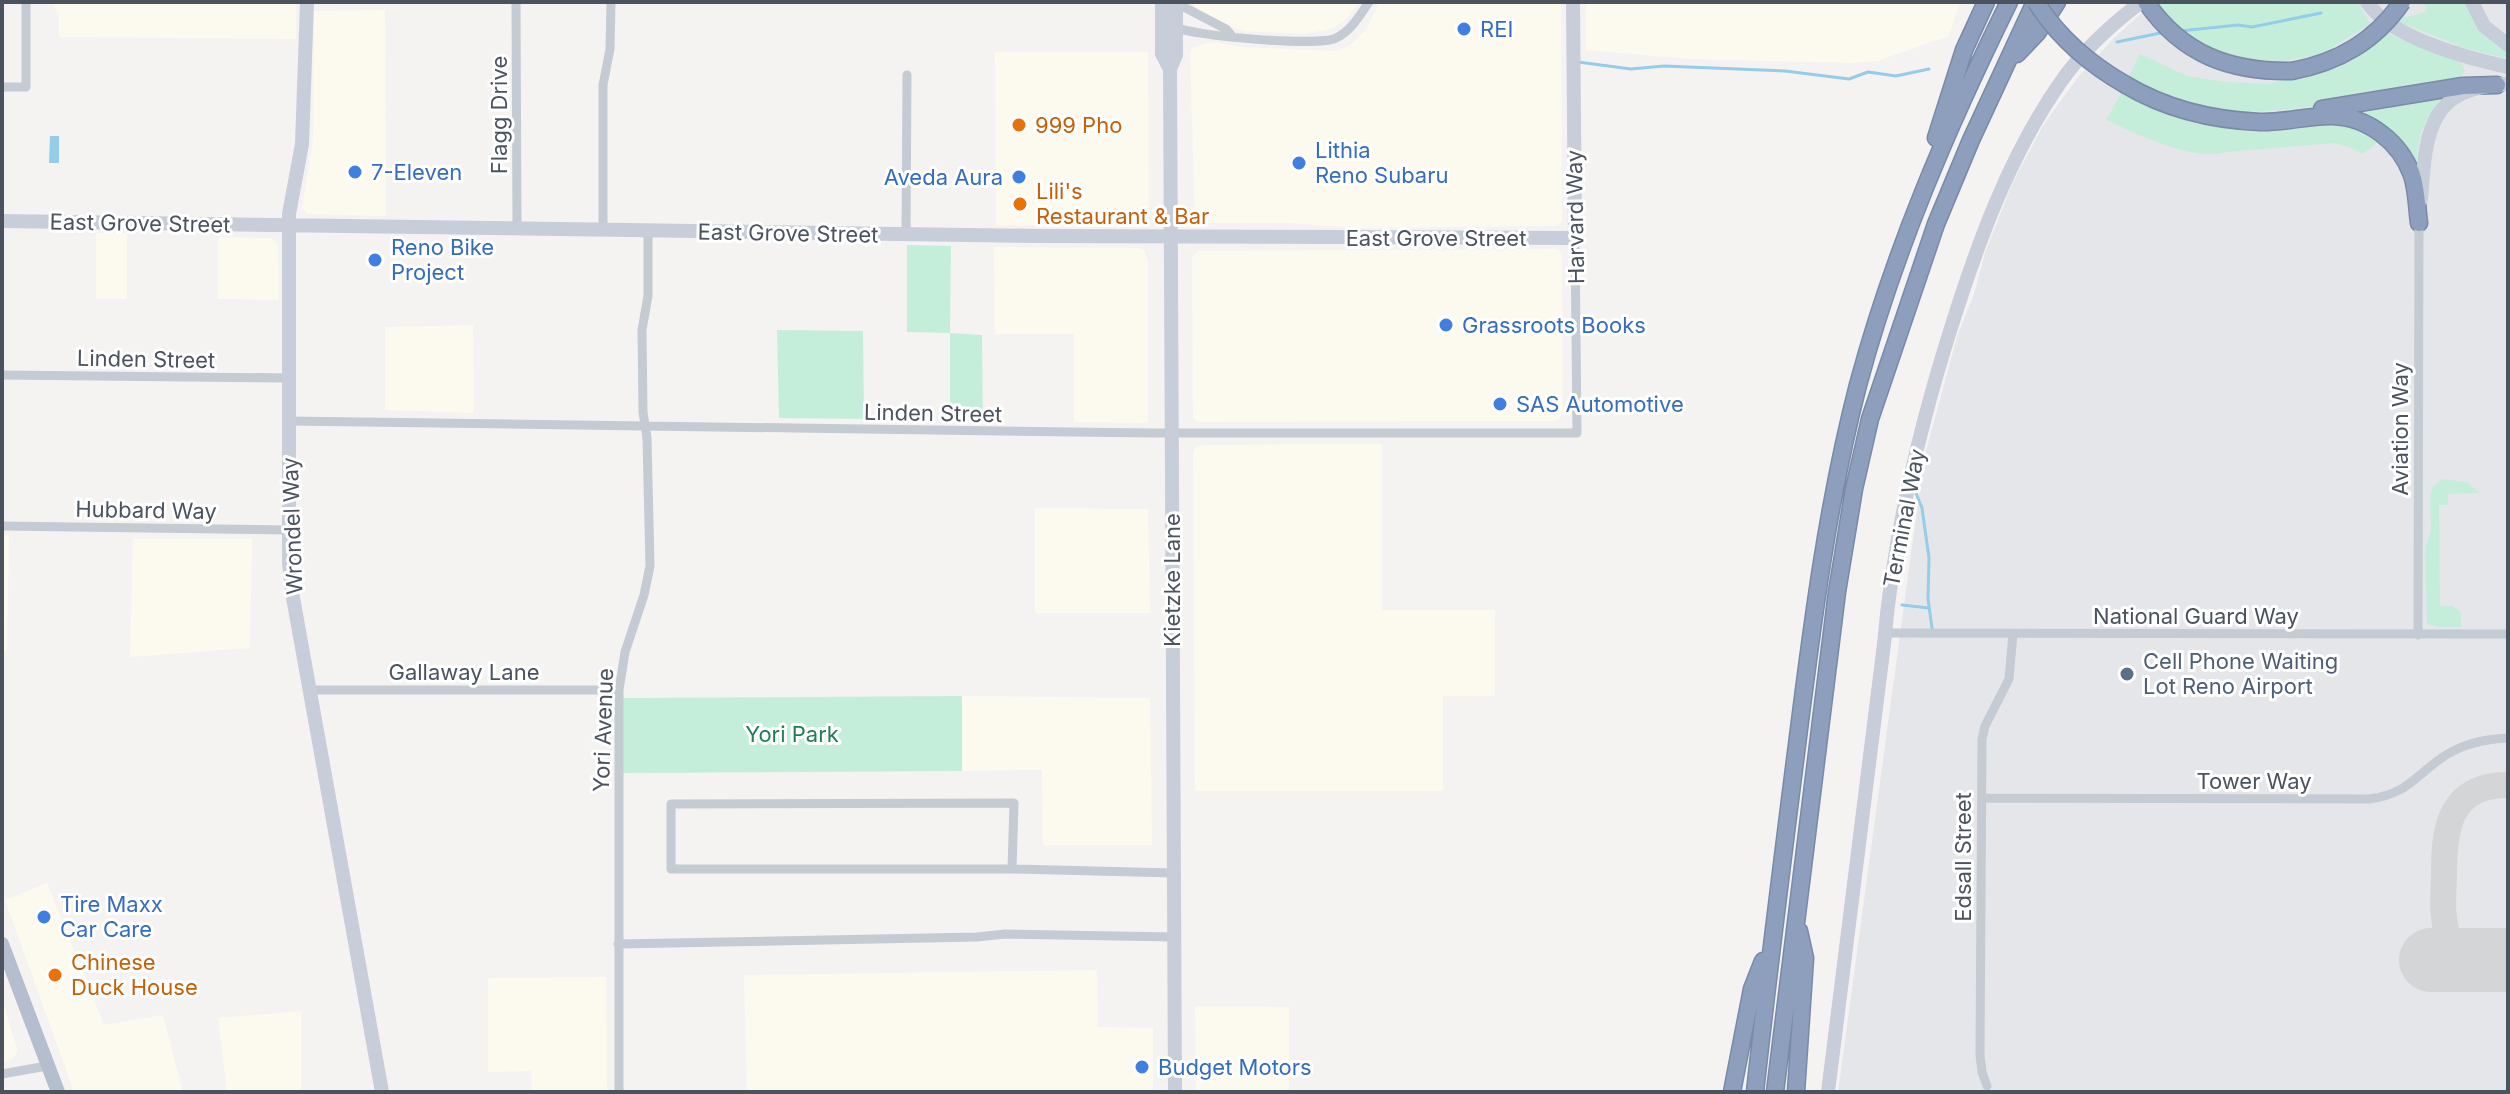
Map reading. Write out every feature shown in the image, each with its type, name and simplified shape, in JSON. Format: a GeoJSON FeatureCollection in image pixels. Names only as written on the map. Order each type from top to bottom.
{"type":"FeatureCollection","features":[{"type":"Feature","properties":{"kind":"highway"},"geometry":{"type":"LineString","coordinates":[[1924,186],[1943,111],[1964,50],[1986,2]]}},
{"type":"Feature","properties":{"kind":"highway"},"geometry":{"type":"LineString","coordinates":[[1755,1092],[1771,941],[1813,618],[1829,513],[1845,437],[1896,259],[1967,88],[2009,2]]}},
{"type":"Feature","properties":{"kind":"highway"},"geometry":{"type":"LineString","coordinates":[[1775,1092],[1837,592],[1870,419],[1936,224],[1971,140],[2036,2],[2068,42],[2096,66],[2143,95],[2220,120],[2284,122],[2335,116],[2375,129],[2398,150],[2409,169],[2419,223]]}},
{"type":"Feature","properties":{"kind":"highway"},"geometry":{"type":"LineString","coordinates":[[2007,64],[2037,33],[2057,2]]}},
{"type":"Feature","properties":{"kind":"highway"},"geometry":{"type":"LineString","coordinates":[[2144,2],[2178,38],[2208,57],[2264,72],[2292,71],[2332,61],[2348,53],[2384,26],[2402,2]]}},
{"type":"Feature","properties":{"kind":"highway"},"geometry":{"type":"LineString","coordinates":[[2250,121],[2463,86],[2502,85]]}},
{"type":"Feature","properties":{"kind":"highway"},"geometry":{"type":"LineString","coordinates":[[1796,921],[1805,958],[1796,1092]]}},
{"type":"Feature","properties":{"kind":"highway"},"geometry":{"type":"LineString","coordinates":[[1732,1092],[1752,989],[1771,941]]}},
{"type":"Feature","properties":{"kind":"main road"},"geometry":{"type":"LineString","coordinates":[[2,944],[57,1091]]}},
{"type":"Feature","properties":{"kind":"street"},"geometry":{"type":"LineString","coordinates":[[2,87],[26,87],[26,2]]}},
{"type":"Feature","properties":{"kind":"street","name":"Wrondel Way"},"geometry":{"type":"LineString","coordinates":[[307,2],[302,144],[289,225],[290,577],[382,1092]]}},
{"type":"Feature","properties":{"kind":"street","name":"Flagg Drive"},"geometry":{"type":"LineString","coordinates":[[516,2],[517,229]]}},
{"type":"Feature","properties":{"kind":"street"},"geometry":{"type":"LineString","coordinates":[[603,230],[603,85],[610,49],[611,2]]}},
{"type":"Feature","properties":{"kind":"street"},"geometry":{"type":"LineString","coordinates":[[1162,2],[1170,24],[1176,29],[1222,38],[1231,35],[1275,40],[1333,40],[1349,30],[1369,2]]}},
{"type":"Feature","properties":{"kind":"street","name":"Kietzke Lane"},"geometry":{"type":"LineString","coordinates":[[1162,2],[1162,54],[1170,69]]}},
{"type":"Feature","properties":{"kind":"street"},"geometry":{"type":"LineString","coordinates":[[1176,2],[1226,29],[1231,35]]}},
{"type":"Feature","properties":{"kind":"street","name":"Kietzke Lane"},"geometry":{"type":"LineString","coordinates":[[1175,1092],[1170,69],[1176,55],[1176,2]]}},
{"type":"Feature","properties":{"kind":"street","name":"Harvard Way"},"geometry":{"type":"LineString","coordinates":[[1573,2],[1577,433]]}},
{"type":"Feature","properties":{"kind":"street","name":"Terminal Way"},"geometry":{"type":"LineString","coordinates":[[1828,1092],[1889,584],[1928,405],[1970,267],[2018,154],[2059,84],[2090,46],[2122,16],[2144,2]]}},
{"type":"Feature","properties":{"kind":"street"},"geometry":{"type":"LineString","coordinates":[[2367,2],[2377,15],[2398,30],[2473,59],[2508,67]]}},
{"type":"Feature","properties":{"kind":"street"},"geometry":{"type":"LineString","coordinates":[[2472,2],[2484,26],[2508,45]]}},
{"type":"Feature","properties":{"kind":"street"},"geometry":{"type":"LineString","coordinates":[[906,235],[907,75]]}},
{"type":"Feature","properties":{"kind":"street"},"geometry":{"type":"LineString","coordinates":[[2419,223],[2424,147],[2431,124],[2454,99],[2477,88],[2502,85]]}},
{"type":"Feature","properties":{"kind":"street","name":"East Grove Street"},"geometry":{"type":"LineString","coordinates":[[2,221],[906,235],[1575,238]]}},
{"type":"Feature","properties":{"kind":"street","name":"Aviation Way"},"geometry":{"type":"LineString","coordinates":[[2418,635],[2419,223]]}},
{"type":"Feature","properties":{"kind":"street","name":"Yori Avenue"},"geometry":{"type":"LineString","coordinates":[[619,1092],[619,690],[625,652],[650,566],[642,330],[648,296],[648,230]]}},
{"type":"Feature","properties":{"kind":"street","name":"Linden Street"},"geometry":{"type":"LineString","coordinates":[[2,375],[290,378]]}},
{"type":"Feature","properties":{"kind":"street","name":"Linden Street"},"geometry":{"type":"LineString","coordinates":[[289,421],[1172,434],[1577,433]]}},
{"type":"Feature","properties":{"kind":"street","name":"Hubbard Way"},"geometry":{"type":"LineString","coordinates":[[2,526],[289,530]]}},
{"type":"Feature","properties":{"kind":"street","name":"National Guard Way"},"geometry":{"type":"LineString","coordinates":[[1885,633],[2508,634]]}},
{"type":"Feature","properties":{"kind":"street","name":"Edsall Street"},"geometry":{"type":"LineString","coordinates":[[1987,1086],[1980,1055],[1982,739],[1985,726],[2009,679],[2013,634]]}},
{"type":"Feature","properties":{"kind":"street","name":"Gallaway Lane"},"geometry":{"type":"LineString","coordinates":[[310,690],[619,690]]}},
{"type":"Feature","properties":{"kind":"street","name":"Tower Way"},"geometry":{"type":"LineString","coordinates":[[1982,798],[2369,799],[2406,788],[2444,757],[2467,745],[2508,738]]}},
{"type":"Feature","properties":{"kind":"street"},"geometry":{"type":"LineString","coordinates":[[1012,869],[1014,803],[671,804],[671,869],[1012,869],[1174,873]]}},
{"type":"Feature","properties":{"kind":"street"},"geometry":{"type":"LineString","coordinates":[[618,944],[1005,934],[1174,937]]}},
{"type":"Feature","properties":{"kind":"street"},"geometry":{"type":"LineString","coordinates":[[2,1074],[47,1066]]}},
{"type":"Feature","properties":{"kind":"shaded area"},"geometry":{"type":"Polygon","coordinates":[[[52,2],[296,2],[296,39],[59,37],[59,14],[52,2]]]}},
{"type":"Feature","properties":{"kind":"shaded area"},"geometry":{"type":"Polygon","coordinates":[[[1192,2],[1359,2],[1346,19],[1334,28],[1304,34],[1245,31],[1197,9],[1192,2]]]}},
{"type":"Feature","properties":{"kind":"shaded area"},"geometry":{"type":"Polygon","coordinates":[[[1380,2],[1561,2],[1560,224],[1356,228],[1195,221],[1190,51],[1193,47],[1213,42],[1241,47],[1337,51],[1350,45],[1365,31],[1380,2]]]}},
{"type":"Feature","properties":{"kind":"shaded area"},"geometry":{"type":"Polygon","coordinates":[[[1586,2],[1960,2],[1949,36],[1877,61],[1855,63],[1689,59],[1586,50],[1586,2]]]}},
{"type":"Feature","properties":{"kind":"shaded area"},"geometry":{"type":"Polygon","coordinates":[[[2154,2],[2508,2],[2508,1092],[1838,1092],[1924,458],[1957,337],[2013,182],[2044,124],[2078,77],[2115,37],[2154,2]]]}},
{"type":"Feature","properties":{"kind":"shaded area"},"geometry":{"type":"Polygon","coordinates":[[[385,10],[386,216],[308,214],[302,208],[313,141],[314,11],[385,10]]]}},
{"type":"Feature","properties":{"kind":"shaded area"},"geometry":{"type":"Polygon","coordinates":[[[995,52],[1148,52],[1149,214],[1145,224],[996,225],[995,52]]]}},
{"type":"Feature","properties":{"kind":"shaded area"},"geometry":{"type":"Polygon","coordinates":[[[96,233],[127,233],[127,299],[96,299],[96,233]]]}},
{"type":"Feature","properties":{"kind":"shaded area"},"geometry":{"type":"Polygon","coordinates":[[[218,237],[271,238],[278,245],[279,300],[218,299],[218,237]]]}},
{"type":"Feature","properties":{"kind":"shaded area"},"geometry":{"type":"Polygon","coordinates":[[[994,247],[1144,250],[1148,262],[1148,421],[1074,422],[1074,334],[995,334],[994,247]]]}},
{"type":"Feature","properties":{"kind":"shaded area"},"geometry":{"type":"Polygon","coordinates":[[[1555,249],[1561,252],[1562,258],[1563,413],[1559,419],[1201,422],[1193,417],[1192,257],[1198,251],[1555,249]]]}},
{"type":"Feature","properties":{"kind":"shaded area"},"geometry":{"type":"Polygon","coordinates":[[[473,325],[474,413],[385,410],[385,327],[473,325]]]}},
{"type":"Feature","properties":{"kind":"shaded area"},"geometry":{"type":"Polygon","coordinates":[[[1382,444],[1382,610],[1495,610],[1495,696],[1443,696],[1443,791],[1195,791],[1195,448],[1200,445],[1382,444]]]}},
{"type":"Feature","properties":{"kind":"shaded area"},"geometry":{"type":"Polygon","coordinates":[[[1035,508],[1148,509],[1150,613],[1035,613],[1035,508]]]}},
{"type":"Feature","properties":{"kind":"shaded area"},"geometry":{"type":"Polygon","coordinates":[[[2,535],[9,535],[7,651],[2,651],[2,535]]]}},
{"type":"Feature","properties":{"kind":"shaded area"},"geometry":{"type":"Polygon","coordinates":[[[133,539],[252,539],[250,648],[130,657],[133,539]]]}},
{"type":"Feature","properties":{"kind":"shaded area"},"geometry":{"type":"Polygon","coordinates":[[[962,696],[1150,698],[1152,845],[1043,845],[1042,770],[962,771],[962,696]]]}},
{"type":"Feature","properties":{"kind":"shaded area"},"geometry":{"type":"Polygon","coordinates":[[[47,883],[104,1025],[163,1015],[183,1092],[74,1092],[5,900],[47,883]]]}},
{"type":"Feature","properties":{"kind":"shaded area"},"geometry":{"type":"Polygon","coordinates":[[[1097,970],[1098,1027],[1153,1028],[1153,1092],[747,1092],[744,975],[1097,970]]]}},
{"type":"Feature","properties":{"kind":"shaded area"},"geometry":{"type":"Polygon","coordinates":[[[606,977],[607,1092],[532,1092],[531,1071],[488,1072],[488,978],[606,977]]]}},
{"type":"Feature","properties":{"kind":"shaded area"},"geometry":{"type":"Polygon","coordinates":[[[2,1001],[18,1051],[12,1059],[2,1062],[2,1001]]]}},
{"type":"Feature","properties":{"kind":"shaded area"},"geometry":{"type":"Polygon","coordinates":[[[1195,1006],[1289,1007],[1289,1092],[1196,1092],[1195,1006]]]}},
{"type":"Feature","properties":{"kind":"shaded area"},"geometry":{"type":"Polygon","coordinates":[[[301,1011],[301,1092],[227,1092],[218,1018],[301,1011]]]}},
{"type":"Feature","properties":{"kind":"green space"},"geometry":{"type":"Polygon","coordinates":[[[2162,2],[2358,2],[2370,24],[2322,54],[2279,62],[2246,61],[2213,52],[2189,38],[2155,7],[2162,2]]]}},
{"type":"Feature","properties":{"kind":"green space"},"geometry":{"type":"Polygon","coordinates":[[[2420,2],[2467,2],[2483,30],[2508,50],[2508,59],[2465,48],[2394,20],[2399,15],[2408,17],[2425,12],[2427,7],[2420,2]]]}},
{"type":"Feature","properties":{"kind":"green space"},"geometry":{"type":"Polygon","coordinates":[[[2385,31],[2461,63],[2465,71],[2460,77],[2349,100],[2285,110],[2254,111],[2187,104],[2127,80],[2140,54],[2187,76],[2269,84],[2314,71],[2385,31]]]}},
{"type":"Feature","properties":{"kind":"green space"},"geometry":{"type":"Polygon","coordinates":[[[2122,92],[2174,117],[2201,125],[2264,129],[2345,123],[2380,140],[2363,154],[2333,143],[2198,153],[2165,145],[2106,120],[2122,92]]]}},
{"type":"Feature","properties":{"kind":"green space"},"geometry":{"type":"Polygon","coordinates":[[[2454,92],[2435,110],[2423,128],[2418,148],[2417,175],[2344,112],[2454,92]]]}},
{"type":"Feature","properties":{"kind":"green space"},"geometry":{"type":"Polygon","coordinates":[[[907,245],[951,246],[950,333],[907,332],[907,245]]]}},
{"type":"Feature","properties":{"kind":"green space"},"geometry":{"type":"Polygon","coordinates":[[[777,330],[863,331],[864,419],[779,418],[777,330]]]}},
{"type":"Feature","properties":{"kind":"green space"},"geometry":{"type":"Polygon","coordinates":[[[950,333],[982,335],[983,421],[950,421],[950,333]]]}},
{"type":"Feature","properties":{"kind":"green space"},"geometry":{"type":"Polygon","coordinates":[[[2442,479],[2467,482],[2480,493],[2448,494],[2448,505],[2439,505],[2440,606],[2453,606],[2461,613],[2461,627],[2427,624],[2425,548],[2431,531],[2430,495],[2442,479]]]}},
{"type":"Feature","properties":{"kind":"green space","name":"Yori Park"},"geometry":{"type":"Polygon","coordinates":[[[962,696],[962,771],[623,773],[623,698],[962,696]]]}},
{"type":"Feature","properties":{"kind":"water"},"geometry":{"type":"Polygon","coordinates":[[[50,136],[59,136],[59,163],[49,163],[50,136]]]}},
{"type":"Feature","properties":{"kind":"waterway"},"geometry":{"type":"LineString","coordinates":[[2180,31],[2238,25],[2252,27],[2321,13]]}},
{"type":"Feature","properties":{"kind":"waterway"},"geometry":{"type":"LineString","coordinates":[[2117,42],[2165,32]]}},
{"type":"Feature","properties":{"kind":"waterway"},"geometry":{"type":"LineString","coordinates":[[1578,62],[1631,69],[1664,66],[1785,71],[1849,79],[1868,72],[1896,76],[1929,69]]}},
{"type":"Feature","properties":{"kind":"waterway"},"geometry":{"type":"LineString","coordinates":[[1914,488],[1922,508],[1929,558],[1928,599],[1932,628]]}},
{"type":"Feature","properties":{"kind":"waterway"},"geometry":{"type":"LineString","coordinates":[[1902,605],[1929,608]]}},
{"type":"Feature","properties":{"kind":"taxiway"},"geometry":{"type":"LineString","coordinates":[[2455,960],[2443,906],[2444,856],[2449,825],[2462,801],[2474,792],[2508,785]]}},
{"type":"Feature","properties":{"kind":"runway"},"geometry":{"type":"LineString","coordinates":[[2431,960],[2508,960]]}},
{"type":"Feature","properties":{"kind":"place","name":"REI"},"geometry":{"type":"Point","coordinates":[1464,29]}},
{"type":"Feature","properties":{"kind":"place","name":"999 Pho"},"geometry":{"type":"Point","coordinates":[1019,125]}},
{"type":"Feature","properties":{"kind":"place","name":"Lithia Reno Subaru"},"geometry":{"type":"Point","coordinates":[1299,163]}},
{"type":"Feature","properties":{"kind":"place","name":"7-Eleven"},"geometry":{"type":"Point","coordinates":[355,172]}},
{"type":"Feature","properties":{"kind":"place","name":"Aveda Aura"},"geometry":{"type":"Point","coordinates":[1019,177]}},
{"type":"Feature","properties":{"kind":"place","name":"Lili's Restaurant & Bar"},"geometry":{"type":"Point","coordinates":[1020,204]}},
{"type":"Feature","properties":{"kind":"place","name":"Reno Bike Project"},"geometry":{"type":"Point","coordinates":[375,260]}},
{"type":"Feature","properties":{"kind":"place","name":"Grassroots Books"},"geometry":{"type":"Point","coordinates":[1446,325]}},
{"type":"Feature","properties":{"kind":"place","name":"SAS Automotive"},"geometry":{"type":"Point","coordinates":[1500,404]}},
{"type":"Feature","properties":{"kind":"place","name":"Cell Phone Waiting Lot Reno Airport"},"geometry":{"type":"Point","coordinates":[2127,674]}},
{"type":"Feature","properties":{"kind":"place","name":"Tire Maxx Car Care"},"geometry":{"type":"Point","coordinates":[44,917]}},
{"type":"Feature","properties":{"kind":"place","name":"Chinese Duck House"},"geometry":{"type":"Point","coordinates":[55,975]}},
{"type":"Feature","properties":{"kind":"place","name":"Budget Motors"},"geometry":{"type":"Point","coordinates":[1142,1067]}}]}
